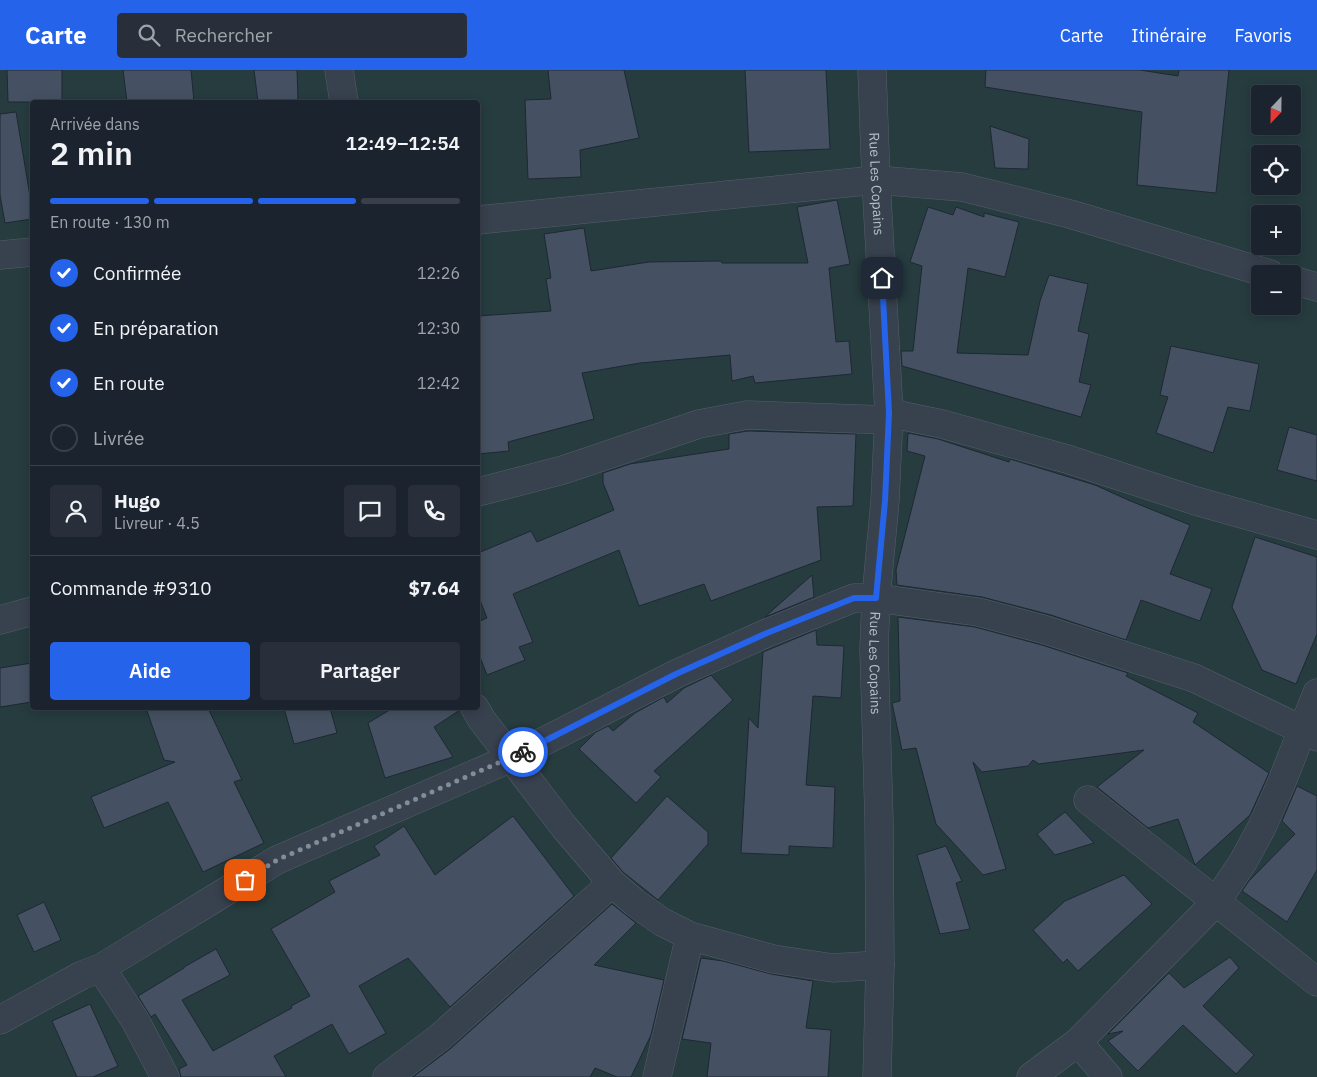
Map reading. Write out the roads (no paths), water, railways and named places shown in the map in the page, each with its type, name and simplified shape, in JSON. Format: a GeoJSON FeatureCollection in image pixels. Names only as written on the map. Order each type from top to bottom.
{"type":"FeatureCollection","features":[{"type":"Feature","properties":{"kind":"street"},"geometry":{"type":"LineString","coordinates":[[339,70],[344,100]]}},
{"type":"Feature","properties":{"kind":"street","name":"Rue Les Copains"},"geometry":{"type":"LineString","coordinates":[[872,70],[888,417],[885,501],[876,598],[874,648],[879,820],[880,965],[877,1077]]}},
{"type":"Feature","properties":{"kind":"street"},"geometry":{"type":"LineString","coordinates":[[480,220],[876,180],[962,186],[1070,214],[1251,268]]}},
{"type":"Feature","properties":{"kind":"street"},"geometry":{"type":"LineString","coordinates":[[0,255],[30,252]]}},
{"type":"Feature","properties":{"kind":"street"},"geometry":{"type":"LineString","coordinates":[[1301,283],[1317,288]]}},
{"type":"Feature","properties":{"kind":"street"},"geometry":{"type":"LineString","coordinates":[[480,491],[562,470],[699,424],[747,415],[888,417],[942,424],[1067,459],[1196,501],[1317,535]]}},
{"type":"Feature","properties":{"kind":"street"},"geometry":{"type":"LineString","coordinates":[[0,1020],[82,975],[101,968],[277,860],[511,758],[676,674],[767,633],[854,598],[876,598],[978,612],[1046,630],[1194,678],[1310,733]]}},
{"type":"Feature","properties":{"kind":"street"},"geometry":{"type":"LineString","coordinates":[[0,620],[30,612]]}},
{"type":"Feature","properties":{"kind":"street"},"geometry":{"type":"LineString","coordinates":[[1031,1077],[1078,1042],[1216,902],[1243,862],[1262,827],[1281,784],[1310,733],[1317,693]]}},
{"type":"Feature","properties":{"kind":"street"},"geometry":{"type":"LineString","coordinates":[[476,710],[565,828],[612,883],[662,922],[690,936],[773,960],[833,968],[880,965]]}},
{"type":"Feature","properties":{"kind":"street"},"geometry":{"type":"LineString","coordinates":[[1088,800],[1317,982]]}},
{"type":"Feature","properties":{"kind":"street"},"geometry":{"type":"LineString","coordinates":[[387,1077],[440,1037],[612,883]]}},
{"type":"Feature","properties":{"kind":"street"},"geometry":{"type":"LineString","coordinates":[[656,1077],[690,936]]}},
{"type":"Feature","properties":{"kind":"street"},"geometry":{"type":"LineString","coordinates":[[101,968],[134,1020],[166,1077]]}},
{"type":"Feature","properties":{"kind":"street"},"geometry":{"type":"LineString","coordinates":[[1078,1042],[1108,1077]]}}]}
